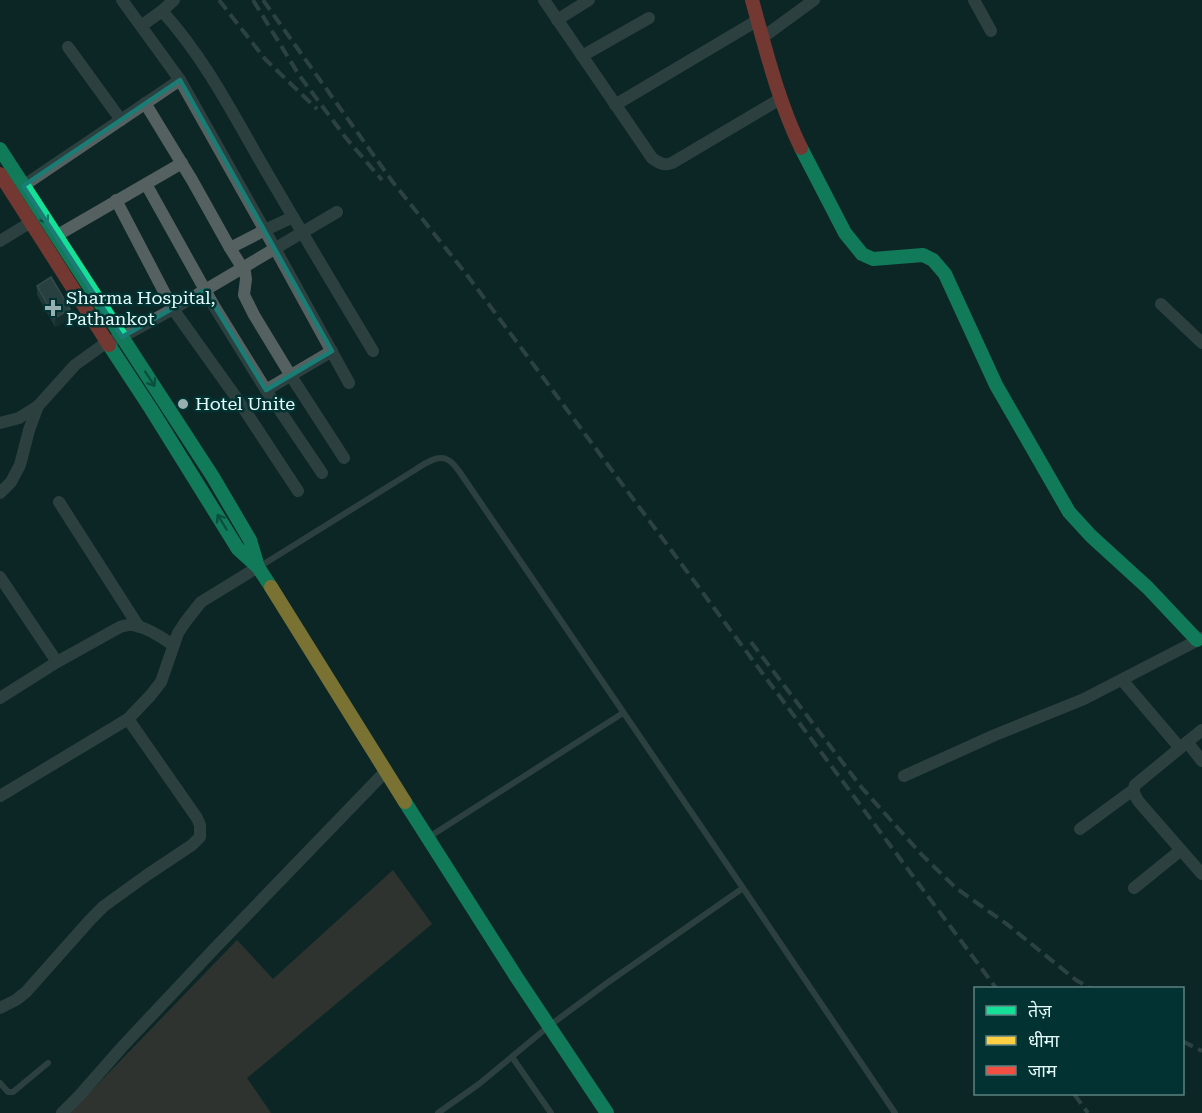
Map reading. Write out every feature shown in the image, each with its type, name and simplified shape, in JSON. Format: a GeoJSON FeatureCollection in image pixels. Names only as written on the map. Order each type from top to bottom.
{"type":"FeatureCollection","features":[{"type":"Feature","properties":{"kind":"main road"},"geometry":{"type":"LineString","coordinates":[[752,0],[780,99],[800,147],[845,233],[862,254],[873,259],[914,254],[930,257],[937,262],[945,274],[996,385],[1069,512],[1091,536],[1200,639]]}},
{"type":"Feature","properties":{"kind":"main road"},"geometry":{"type":"LineString","coordinates":[[0,149],[224,495],[250,540],[258,567],[385,772],[607,1113]]}},
{"type":"Feature","properties":{"kind":"main road"},"geometry":{"type":"LineString","coordinates":[[0,174],[238,549],[258,567]]}},
{"type":"Feature","properties":{"kind":"street"},"geometry":{"type":"LineString","coordinates":[[122,0],[180,80],[349,383]]}},
{"type":"Feature","properties":{"kind":"street"},"geometry":{"type":"LineString","coordinates":[[141,26],[174,0]]}},
{"type":"Feature","properties":{"kind":"street"},"geometry":{"type":"LineString","coordinates":[[544,0],[652,158],[659,163],[667,165],[780,99]]}},
{"type":"Feature","properties":{"kind":"street"},"geometry":{"type":"LineString","coordinates":[[557,20],[589,0]]}},
{"type":"Feature","properties":{"kind":"street"},"geometry":{"type":"LineString","coordinates":[[762,38],[814,0]]}},
{"type":"Feature","properties":{"kind":"street"},"geometry":{"type":"LineString","coordinates":[[974,0],[991,31]]}},
{"type":"Feature","properties":{"kind":"street"},"geometry":{"type":"LineString","coordinates":[[162,11],[177,27],[221,90],[302,233],[373,351]]}},
{"type":"Feature","properties":{"kind":"street"},"geometry":{"type":"LineString","coordinates":[[582,56],[649,18]]}},
{"type":"Feature","properties":{"kind":"street"},"geometry":{"type":"LineString","coordinates":[[615,105],[758,20]]}},
{"type":"Feature","properties":{"kind":"street"},"geometry":{"type":"LineString","coordinates":[[68,47],[121,120]]}},
{"type":"Feature","properties":{"kind":"street"},"geometry":{"type":"LineString","coordinates":[[23,186],[180,80]]}},
{"type":"Feature","properties":{"kind":"street"},"geometry":{"type":"LineString","coordinates":[[145,103],[243,268],[246,279],[244,295],[247,303],[344,458]]}},
{"type":"Feature","properties":{"kind":"street"},"geometry":{"type":"LineString","coordinates":[[56,236],[182,163]]}},
{"type":"Feature","properties":{"kind":"street"},"geometry":{"type":"LineString","coordinates":[[146,184],[205,290],[266,390],[322,473]]}},
{"type":"Feature","properties":{"kind":"street"},"geometry":{"type":"LineString","coordinates":[[116,200],[173,309],[238,400],[298,492]]}},
{"type":"Feature","properties":{"kind":"street"},"geometry":{"type":"LineString","coordinates":[[0,423],[19,418],[38,406],[75,365],[107,342],[122,337],[173,309],[337,212]]}},
{"type":"Feature","properties":{"kind":"street"},"geometry":{"type":"LineString","coordinates":[[230,248],[293,217]]}},
{"type":"Feature","properties":{"kind":"street"},"geometry":{"type":"LineString","coordinates":[[0,241],[31,222]]}},
{"type":"Feature","properties":{"kind":"street"},"geometry":{"type":"LineString","coordinates":[[1161,304],[1202,343]]}},
{"type":"Feature","properties":{"kind":"street"},"geometry":{"type":"LineString","coordinates":[[266,390],[332,351]]}},
{"type":"Feature","properties":{"kind":"street"},"geometry":{"type":"LineString","coordinates":[[0,493],[11,482],[20,465],[38,406]]}},
{"type":"Feature","properties":{"kind":"street"},"geometry":{"type":"LineString","coordinates":[[59,502],[139,627]]}},
{"type":"Feature","properties":{"kind":"street"},"geometry":{"type":"LineString","coordinates":[[0,796],[128,719],[161,682],[174,645],[186,621],[201,602],[258,567]]}},
{"type":"Feature","properties":{"kind":"street"},"geometry":{"type":"LineString","coordinates":[[0,577],[57,662]]}},
{"type":"Feature","properties":{"kind":"street"},"geometry":{"type":"LineString","coordinates":[[0,698],[57,662],[120,627],[130,624],[139,627],[174,645]]}},
{"type":"Feature","properties":{"kind":"street"},"geometry":{"type":"LineString","coordinates":[[904,776],[995,735],[1084,699],[1200,639]]}},
{"type":"Feature","properties":{"kind":"street"},"geometry":{"type":"LineString","coordinates":[[1122,680],[1184,745],[1202,760]]}},
{"type":"Feature","properties":{"kind":"street"},"geometry":{"type":"LineString","coordinates":[[0,1008],[26,992],[104,906],[192,845],[200,837],[200,825],[197,818],[128,719]]}},
{"type":"Feature","properties":{"kind":"street"},"geometry":{"type":"LineString","coordinates":[[1080,829],[1133,790],[1135,785],[1202,730]]}},
{"type":"Feature","properties":{"kind":"street"},"geometry":{"type":"LineString","coordinates":[[62,1113],[215,948],[385,772]]}},
{"type":"Feature","properties":{"kind":"street"},"geometry":{"type":"LineString","coordinates":[[1133,790],[1139,802],[1202,874]]}},
{"type":"Feature","properties":{"kind":"street"},"geometry":{"type":"LineString","coordinates":[[1134,888],[1181,850]]}},
{"type":"Feature","properties":{"kind":"lane"},"geometry":{"type":"LineString","coordinates":[[258,567],[410,473],[433,460],[447,459],[459,471],[896,1113]]}},
{"type":"Feature","properties":{"kind":"lane"},"geometry":{"type":"LineString","coordinates":[[427,838],[623,712]]}},
{"type":"Feature","properties":{"kind":"lane"},"geometry":{"type":"LineString","coordinates":[[438,1113],[607,983],[743,888]]}},
{"type":"Feature","properties":{"kind":"lane"},"geometry":{"type":"LineString","coordinates":[[512,1057],[551,1113]]}},
{"type":"Feature","properties":{"kind":"lane"},"geometry":{"type":"LineString","coordinates":[[0,1083],[8,1092],[13,1092],[48,1063]]}},
{"type":"Feature","properties":{"kind":"highlighted area"},"geometry":{"type":"Polygon","coordinates":[[[180,80],[332,351],[266,390],[205,290],[122,337],[23,186],[180,80]]]}},
{"type":"Feature","properties":{"kind":"shaded area"},"geometry":{"type":"Polygon","coordinates":[[[393,870],[432,924],[247,1078],[271,1113],[70,1113],[237,940],[273,979],[393,870]]]}},
{"type":"Feature","properties":{"kind":"building"},"geometry":{"type":"Polygon","coordinates":[[[51,277],[70,309],[55,318],[37,286],[51,277]]]}},
{"type":"Feature","properties":{"kind":"railway"},"geometry":{"type":"LineString","coordinates":[[219,0],[265,59],[317,109]]}},
{"type":"Feature","properties":{"kind":"railway"},"geometry":{"type":"LineString","coordinates":[[253,0],[299,75],[346,138],[382,180]]}},
{"type":"Feature","properties":{"kind":"railway"},"geometry":{"type":"LineString","coordinates":[[263,0],[392,181],[467,275],[995,987]]}},
{"type":"Feature","properties":{"kind":"railway"},"geometry":{"type":"LineString","coordinates":[[751,642],[862,788],[922,855],[956,888],[1088,987]]}},
{"type":"Feature","properties":{"kind":"railway"},"geometry":{"type":"LineString","coordinates":[[1184,1042],[1202,1051]]}},
{"type":"Feature","properties":{"kind":"railway"},"geometry":{"type":"LineString","coordinates":[[1075,1095],[1088,1113]]}},
{"type":"Feature","properties":{"kind":"traffic: fast"},"geometry":{"type":"LineString","coordinates":[[801,148],[845,233],[862,254],[873,259],[923,255],[933,260],[945,274],[996,385],[1069,512],[1091,536],[1148,588],[1197,640]]}},
{"type":"Feature","properties":{"kind":"traffic: fast"},"geometry":{"type":"LineString","coordinates":[[0,149],[213,477],[250,540],[258,567],[271,587]]}},
{"type":"Feature","properties":{"kind":"traffic: fast"},"geometry":{"type":"LineString","coordinates":[[109,345],[238,549],[258,567]]}},
{"type":"Feature","properties":{"kind":"traffic: fast"},"geometry":{"type":"LineString","coordinates":[[405,802],[517,978],[607,1113]]}},
{"type":"Feature","properties":{"kind":"traffic: slow"},"geometry":{"type":"LineString","coordinates":[[271,587],[405,802]]}},
{"type":"Feature","properties":{"kind":"traffic: jam"},"geometry":{"type":"LineString","coordinates":[[752,0],[779,94],[801,148]]}},
{"type":"Feature","properties":{"kind":"traffic: jam"},"geometry":{"type":"LineString","coordinates":[[0,174],[109,345]]}},
{"type":"Feature","properties":{"kind":"place","name":"Sharma Hospital, Pathankot"},"geometry":{"type":"Point","coordinates":[53,308]}},
{"type":"Feature","properties":{"kind":"place","name":"Hotel Unite"},"geometry":{"type":"Point","coordinates":[183,404]}}]}
